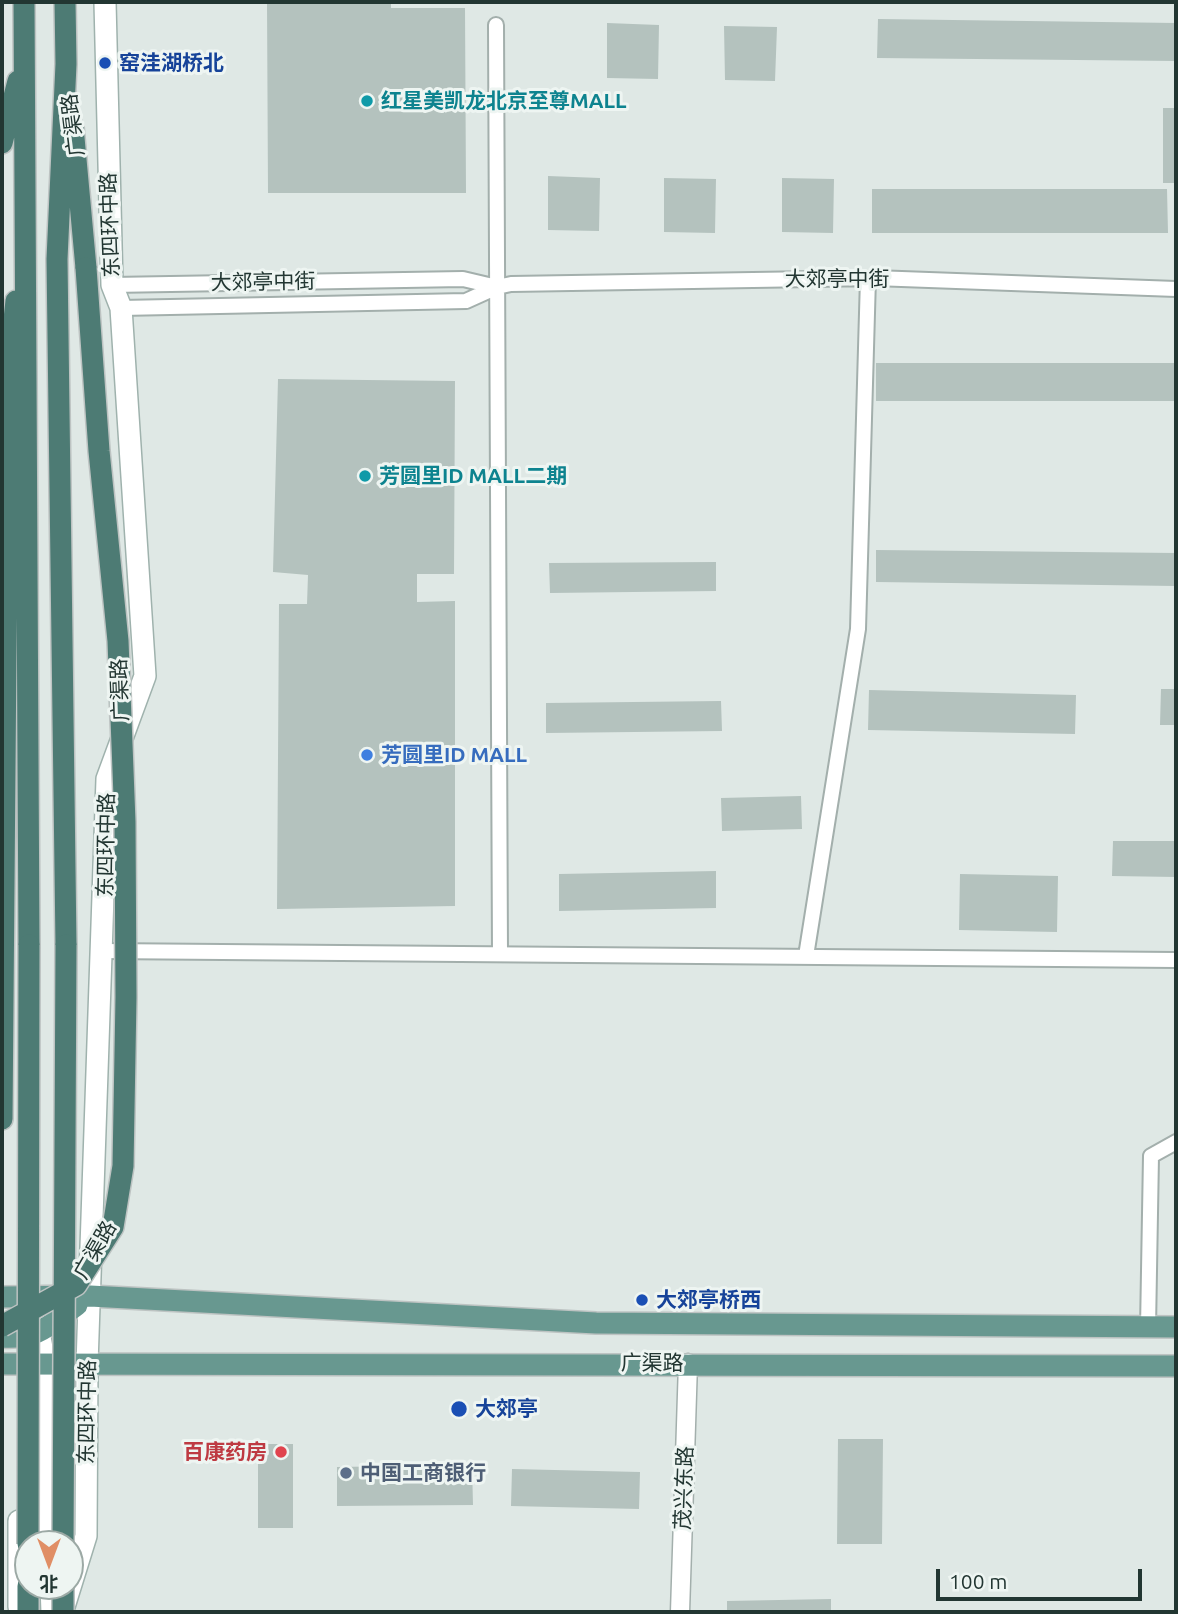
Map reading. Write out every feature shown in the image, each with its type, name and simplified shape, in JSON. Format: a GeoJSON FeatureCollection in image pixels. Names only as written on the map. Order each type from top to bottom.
{"type":"FeatureCollection","features":[{"type":"Feature","properties":{"kind":"highway"},"geometry":{"type":"LineString","coordinates":[[24,2],[29,1530]]}},
{"type":"Feature","properties":{"kind":"highway","name":"东四环中路"},"geometry":{"type":"LineString","coordinates":[[64,1530],[66,945],[57,260],[66,64],[65,2]]}},
{"type":"Feature","properties":{"kind":"highway"},"geometry":{"type":"LineString","coordinates":[[2,143],[24,59]]}},
{"type":"Feature","properties":{"kind":"highway","name":"广渠路"},"geometry":{"type":"LineString","coordinates":[[2,1326],[76,1285],[113,1227],[123,1166],[125,836],[118,641],[99,451],[83,211],[66,64]]}},
{"type":"Feature","properties":{"kind":"highway"},"geometry":{"type":"LineString","coordinates":[[2,1119],[11,347],[26,208]]}},
{"type":"Feature","properties":{"kind":"main road","name":"东四环中路"},"geometry":{"type":"LineString","coordinates":[[84,1541],[107,779],[145,676],[121,308],[111,285],[105,2]]}},
{"type":"Feature","properties":{"kind":"main road","name":"东四环中路"},"geometry":{"type":"LineString","coordinates":[[33,1296],[32,1335],[45,1364],[46,1530]]}},
{"type":"Feature","properties":{"kind":"main road","name":"广渠路"},"geometry":{"type":"LineString","coordinates":[[2,1297],[90,1296],[596,1322],[1176,1327]]}},
{"type":"Feature","properties":{"kind":"main road"},"geometry":{"type":"LineString","coordinates":[[2,1337],[32,1335],[90,1296]]}},
{"type":"Feature","properties":{"kind":"main road","name":"东四环中路"},"geometry":{"type":"LineString","coordinates":[[19,1612],[19,1501],[11,1364],[32,1335]]}},
{"type":"Feature","properties":{"kind":"main road","name":"广渠路"},"geometry":{"type":"LineString","coordinates":[[11,1364],[688,1363],[1176,1366]]}},
{"type":"Feature","properties":{"kind":"main road"},"geometry":{"type":"LineString","coordinates":[[19,1501],[44,1501]]}},
{"type":"Feature","properties":{"kind":"main road"},"geometry":{"type":"LineString","coordinates":[[2,1603],[7,1612]]}},
{"type":"Feature","properties":{"kind":"street"},"geometry":{"type":"LineString","coordinates":[[496,25],[500,954]]}},
{"type":"Feature","properties":{"kind":"street","name":"大郊亭中街"},"geometry":{"type":"LineString","coordinates":[[121,308],[466,301],[497,287],[511,284],[867,278],[1176,289]]}},
{"type":"Feature","properties":{"kind":"street"},"geometry":{"type":"LineString","coordinates":[[806,956],[858,629],[867,278]]}},
{"type":"Feature","properties":{"kind":"street","name":"大郊亭中街"},"geometry":{"type":"LineString","coordinates":[[111,285],[463,279],[497,287]]}},
{"type":"Feature","properties":{"kind":"street"},"geometry":{"type":"LineString","coordinates":[[103,951],[1176,960]]}},
{"type":"Feature","properties":{"kind":"street"},"geometry":{"type":"LineString","coordinates":[[1148,1328],[1151,1156],[1176,1142]]}},
{"type":"Feature","properties":{"kind":"street","name":"茂兴东路"},"geometry":{"type":"LineString","coordinates":[[680,1612],[688,1363]]}},
{"type":"Feature","properties":{"kind":"building","name":"红星美凯龙北京至尊MALL"},"geometry":{"type":"Polygon","coordinates":[[[267,2],[391,2],[391,8],[465,8],[466,193],[268,193],[267,2]]]}},
{"type":"Feature","properties":{"kind":"building"},"geometry":{"type":"Polygon","coordinates":[[[878,19],[1176,23],[1176,61],[877,58],[878,19]]]}},
{"type":"Feature","properties":{"kind":"building"},"geometry":{"type":"Polygon","coordinates":[[[607,23],[659,25],[658,79],[607,78],[607,23]]]}},
{"type":"Feature","properties":{"kind":"building"},"geometry":{"type":"Polygon","coordinates":[[[724,26],[777,27],[775,81],[725,80],[724,26]]]}},
{"type":"Feature","properties":{"kind":"building"},"geometry":{"type":"Polygon","coordinates":[[[1163,108],[1176,108],[1176,183],[1163,183],[1163,108]]]}},
{"type":"Feature","properties":{"kind":"building"},"geometry":{"type":"Polygon","coordinates":[[[548,176],[600,178],[599,231],[548,230],[548,176]]]}},
{"type":"Feature","properties":{"kind":"building"},"geometry":{"type":"Polygon","coordinates":[[[664,178],[716,179],[715,233],[664,232],[664,178]]]}},
{"type":"Feature","properties":{"kind":"building"},"geometry":{"type":"Polygon","coordinates":[[[782,178],[834,179],[833,233],[782,232],[782,178]]]}},
{"type":"Feature","properties":{"kind":"building"},"geometry":{"type":"Polygon","coordinates":[[[872,189],[1167,189],[1168,233],[872,233],[872,189]]]}},
{"type":"Feature","properties":{"kind":"building"},"geometry":{"type":"Polygon","coordinates":[[[876,363],[1176,363],[1176,401],[876,401],[876,363]]]}},
{"type":"Feature","properties":{"kind":"building","name":"芳圆里ID MALL"},"geometry":{"type":"Polygon","coordinates":[[[278,379],[455,381],[454,574],[417,574],[417,602],[455,601],[455,906],[277,909],[279,604],[307,604],[308,575],[273,572],[278,379]]]}},
{"type":"Feature","properties":{"kind":"building"},"geometry":{"type":"Polygon","coordinates":[[[876,550],[1176,553],[1176,586],[876,582],[876,550]]]}},
{"type":"Feature","properties":{"kind":"building"},"geometry":{"type":"Polygon","coordinates":[[[716,562],[716,591],[550,593],[549,563],[716,562]]]}},
{"type":"Feature","properties":{"kind":"building"},"geometry":{"type":"Polygon","coordinates":[[[1161,689],[1176,689],[1176,725],[1160,725],[1161,689]]]}},
{"type":"Feature","properties":{"kind":"building"},"geometry":{"type":"Polygon","coordinates":[[[869,690],[1076,695],[1075,734],[868,730],[869,690]]]}},
{"type":"Feature","properties":{"kind":"building"},"geometry":{"type":"Polygon","coordinates":[[[721,701],[722,731],[546,733],[546,703],[721,701]]]}},
{"type":"Feature","properties":{"kind":"building"},"geometry":{"type":"Polygon","coordinates":[[[801,796],[802,829],[722,831],[721,798],[801,796]]]}},
{"type":"Feature","properties":{"kind":"building"},"geometry":{"type":"Polygon","coordinates":[[[1113,841],[1176,841],[1176,877],[1112,876],[1113,841]]]}},
{"type":"Feature","properties":{"kind":"building"},"geometry":{"type":"Polygon","coordinates":[[[716,871],[716,908],[559,911],[559,874],[716,871]]]}},
{"type":"Feature","properties":{"kind":"building"},"geometry":{"type":"Polygon","coordinates":[[[960,874],[1058,876],[1057,932],[959,930],[960,874]]]}},
{"type":"Feature","properties":{"kind":"building"},"geometry":{"type":"Polygon","coordinates":[[[838,1439],[883,1439],[882,1544],[837,1544],[838,1439]]]}},
{"type":"Feature","properties":{"kind":"building"},"geometry":{"type":"Polygon","coordinates":[[[258,1444],[293,1444],[293,1528],[258,1528],[258,1444]]]}},
{"type":"Feature","properties":{"kind":"building"},"geometry":{"type":"Polygon","coordinates":[[[472,1465],[473,1505],[337,1506],[337,1467],[472,1465]]]}},
{"type":"Feature","properties":{"kind":"building"},"geometry":{"type":"Polygon","coordinates":[[[512,1469],[640,1472],[639,1509],[511,1506],[512,1469]]]}},
{"type":"Feature","properties":{"kind":"building"},"geometry":{"type":"Polygon","coordinates":[[[831,1599],[831,1612],[727,1612],[727,1601],[831,1599]]]}},
{"type":"Feature","properties":{"kind":"place","name":"窑洼湖桥北"},"geometry":{"type":"Point","coordinates":[105,63]}},
{"type":"Feature","properties":{"kind":"place","name":"红星美凯龙北京至尊MALL"},"geometry":{"type":"Point","coordinates":[367,101]}},
{"type":"Feature","properties":{"kind":"place","name":"芳圆里ID MALL二期"},"geometry":{"type":"Point","coordinates":[365,476]}},
{"type":"Feature","properties":{"kind":"place","name":"芳圆里ID MALL"},"geometry":{"type":"Point","coordinates":[367,755]}},
{"type":"Feature","properties":{"kind":"place","name":"大郊亭桥西"},"geometry":{"type":"Point","coordinates":[642,1300]}},
{"type":"Feature","properties":{"kind":"place","name":"大郊亭"},"geometry":{"type":"Point","coordinates":[459,1409]}},
{"type":"Feature","properties":{"kind":"place","name":"百康药房"},"geometry":{"type":"Point","coordinates":[281,1452]}},
{"type":"Feature","properties":{"kind":"place","name":"中国工商银行"},"geometry":{"type":"Point","coordinates":[346,1473]}}]}
